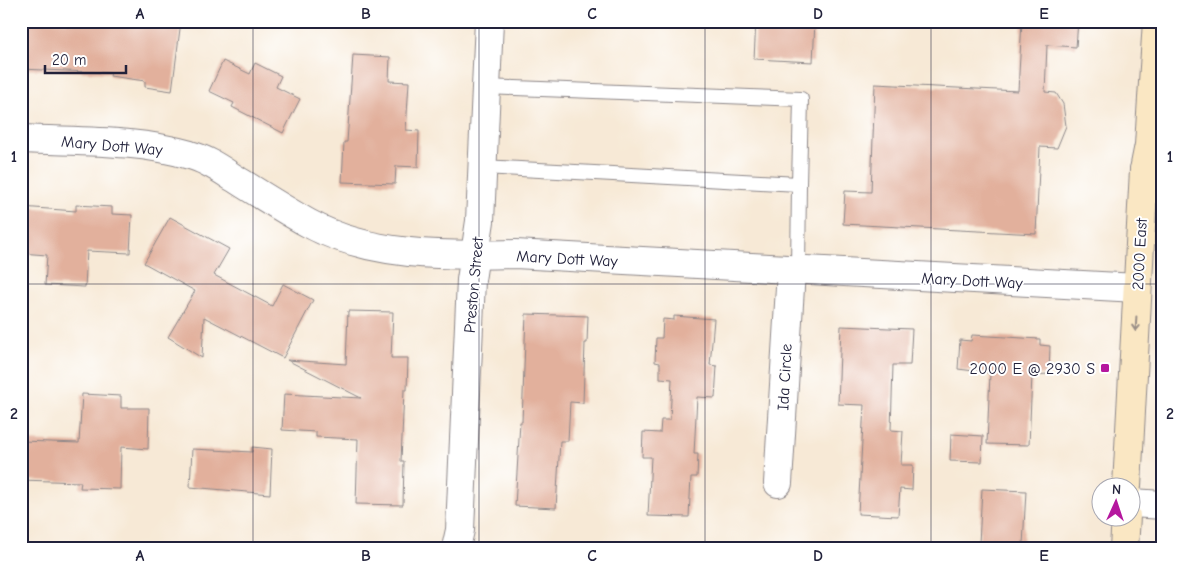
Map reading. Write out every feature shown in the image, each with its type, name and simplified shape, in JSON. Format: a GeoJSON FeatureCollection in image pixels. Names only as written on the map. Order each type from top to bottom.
{"type":"FeatureCollection","features":[{"type":"Feature","properties":{"kind":"street","name":"Preston Street"},"geometry":{"type":"LineString","coordinates":[[456,548],[460,530],[471,280],[480,221],[489,21]]}},
{"type":"Feature","properties":{"kind":"street","name":"2000 East"},"geometry":{"type":"LineString","coordinates":[[1128,476],[1138,288],[1153,171],[1149,145],[1157,21]]}},
{"type":"Feature","properties":{"kind":"street","name":"Mary Dott Way"},"geometry":{"type":"LineString","coordinates":[[21,139],[153,146],[192,155],[218,168],[309,224],[344,239],[400,251],[515,254],[795,271],[1138,288]]}},
{"type":"Feature","properties":{"kind":"street","name":"Ida Circle"},"geometry":{"type":"LineString","coordinates":[[778,484],[795,271]]}},
{"type":"Feature","properties":{"kind":"street"},"geometry":{"type":"LineString","coordinates":[[1142,504],[1163,505]]}},
{"type":"Feature","properties":{"kind":"street"},"geometry":{"type":"LineString","coordinates":[[1124,548],[1125,526]]}},
{"type":"Feature","properties":{"kind":"lane"},"geometry":{"type":"LineString","coordinates":[[486,87],[801,99],[795,271]]}},
{"type":"Feature","properties":{"kind":"lane"},"geometry":{"type":"LineString","coordinates":[[482,167],[799,184]]}},
{"type":"Feature","properties":{"kind":"building"},"geometry":{"type":"Polygon","coordinates":[[[21,21],[110,24],[110,21],[181,21],[172,91],[145,87],[145,81],[110,76],[111,73],[21,69],[21,21]]]}},
{"type":"Feature","properties":{"kind":"building"},"geometry":{"type":"Polygon","coordinates":[[[756,21],[815,21],[813,62],[754,59],[756,21]]]}},
{"type":"Feature","properties":{"kind":"building"},"geometry":{"type":"Polygon","coordinates":[[[1022,21],[1078,21],[1076,47],[1047,45],[1045,92],[1056,93],[1063,104],[1066,126],[1057,148],[1040,147],[1036,234],[843,224],[845,191],[871,192],[875,84],[1018,91],[1022,21]]]}},
{"type":"Feature","properties":{"kind":"building"},"geometry":{"type":"Polygon","coordinates":[[[353,55],[390,57],[389,81],[409,82],[406,130],[419,131],[418,167],[396,166],[395,184],[342,182],[344,142],[347,142],[353,55]]]}},
{"type":"Feature","properties":{"kind":"building"},"geometry":{"type":"Polygon","coordinates":[[[223,61],[250,74],[255,63],[281,76],[276,87],[300,99],[283,133],[232,107],[234,103],[209,91],[223,61]]]}},
{"type":"Feature","properties":{"kind":"building"},"geometry":{"type":"Polygon","coordinates":[[[76,205],[112,207],[112,214],[132,215],[130,253],[87,251],[85,287],[45,285],[47,255],[21,253],[21,207],[76,211],[76,205]]]}},
{"type":"Feature","properties":{"kind":"building"},"geometry":{"type":"Polygon","coordinates":[[[170,217],[229,249],[214,275],[272,306],[283,284],[313,300],[283,358],[204,317],[202,358],[168,337],[195,291],[144,263],[170,217]]]}},
{"type":"Feature","properties":{"kind":"building"},"geometry":{"type":"Polygon","coordinates":[[[348,311],[393,312],[391,358],[408,358],[407,390],[404,390],[401,461],[404,461],[403,505],[356,504],[358,439],[316,437],[316,432],[282,430],[284,394],[361,398],[287,360],[346,364],[348,311]]]}},
{"type":"Feature","properties":{"kind":"building"},"geometry":{"type":"Polygon","coordinates":[[[526,314],[588,316],[583,403],[570,402],[568,441],[560,441],[556,508],[515,506],[520,422],[522,422],[526,314]]]}},
{"type":"Feature","properties":{"kind":"building"},"geometry":{"type":"Polygon","coordinates":[[[674,316],[714,319],[710,365],[717,366],[715,398],[697,397],[694,454],[698,454],[697,477],[691,477],[689,517],[648,516],[651,457],[642,457],[643,432],[660,433],[661,420],[670,420],[672,379],[660,378],[660,363],[655,362],[656,338],[662,338],[663,319],[674,320],[674,316]]]}},
{"type":"Feature","properties":{"kind":"building"},"geometry":{"type":"Polygon","coordinates":[[[841,326],[912,329],[910,365],[893,365],[891,430],[903,431],[901,465],[913,465],[912,490],[900,489],[898,516],[858,514],[864,405],[838,404],[841,326]]]}},
{"type":"Feature","properties":{"kind":"building"},"geometry":{"type":"Polygon","coordinates":[[[972,335],[1040,339],[1040,345],[1050,346],[1049,374],[1032,375],[1029,445],[987,444],[990,373],[958,369],[960,340],[971,341],[972,335]]]}},
{"type":"Feature","properties":{"kind":"building"},"geometry":{"type":"Polygon","coordinates":[[[82,394],[121,396],[121,408],[149,408],[148,449],[121,447],[120,489],[80,488],[81,482],[21,480],[21,441],[79,443],[82,394]]]}},
{"type":"Feature","properties":{"kind":"building"},"geometry":{"type":"Polygon","coordinates":[[[951,434],[983,436],[982,462],[950,461],[951,434]]]}},
{"type":"Feature","properties":{"kind":"building"},"geometry":{"type":"Polygon","coordinates":[[[252,447],[272,449],[270,494],[190,487],[192,449],[252,452],[252,447]]]}},
{"type":"Feature","properties":{"kind":"building"},"geometry":{"type":"Polygon","coordinates":[[[982,489],[1026,491],[1023,545],[979,543],[982,489]]]}},
{"type":"Feature","properties":{"kind":"place","name":"2000 E @ 2930 S"},"geometry":{"type":"Point","coordinates":[1105,368]}}]}
